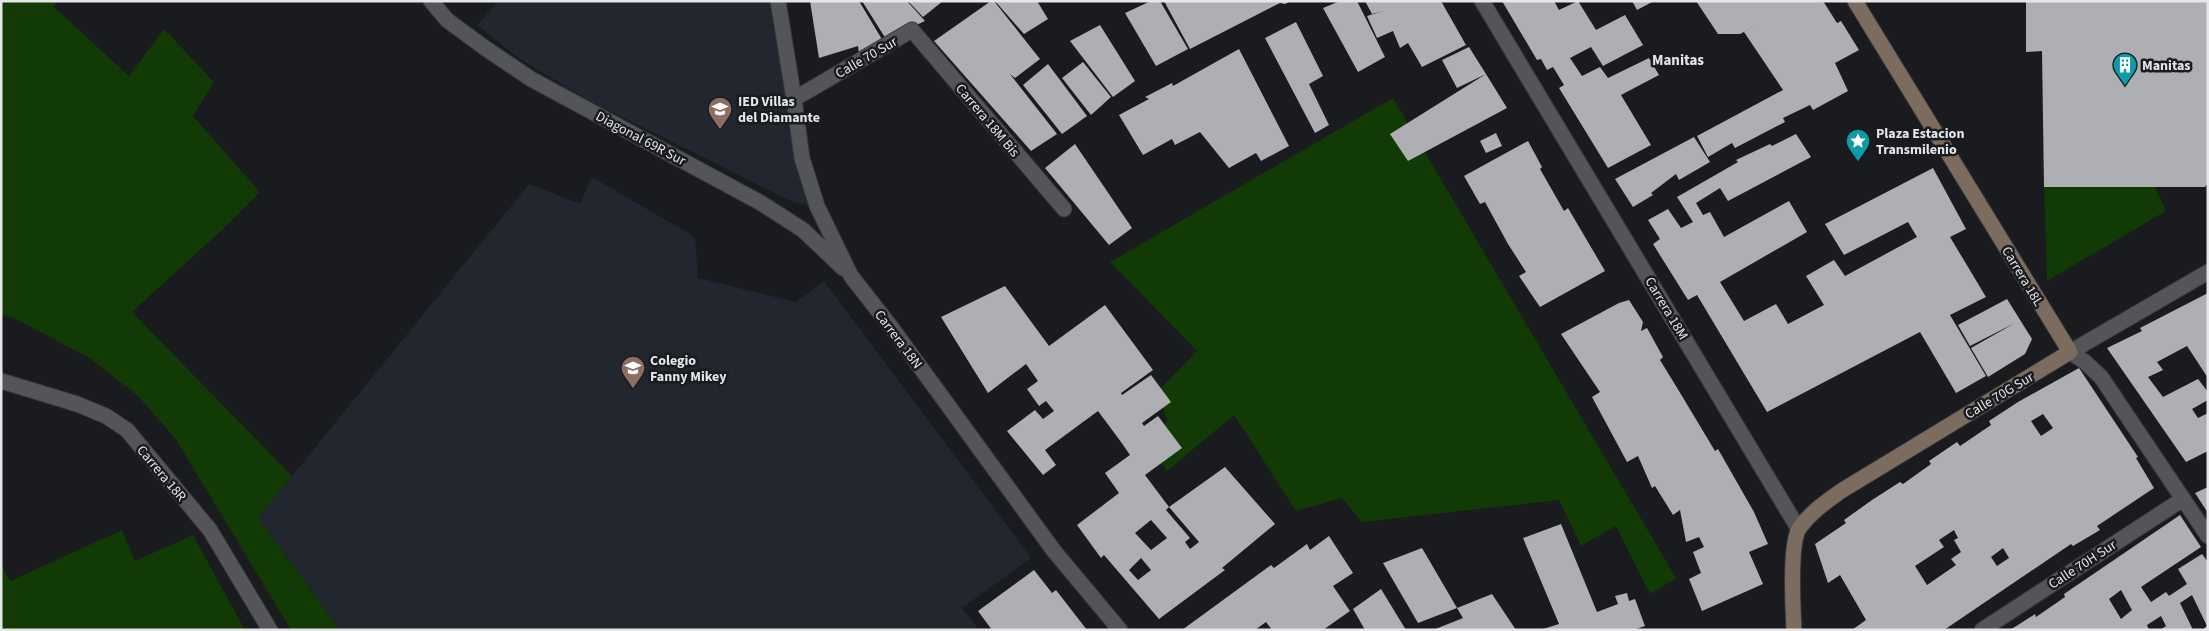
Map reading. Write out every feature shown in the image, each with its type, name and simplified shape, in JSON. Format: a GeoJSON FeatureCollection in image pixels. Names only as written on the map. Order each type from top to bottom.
{"type":"FeatureCollection","features":[{"type":"Feature","properties":{"kind":"street","name":"Diagonal 69R Sur"},"geometry":{"type":"LineString","coordinates":[[431,1],[447,20],[484,48],[531,79],[761,203],[803,230],[850,276]]}},
{"type":"Feature","properties":{"kind":"street","name":"Carrera 18N"},"geometry":{"type":"LineString","coordinates":[[778,1],[802,158],[817,206],[850,276],[891,327],[1054,551],[1120,630]]}},
{"type":"Feature","properties":{"kind":"street","name":"Carrera 18M"},"geometry":{"type":"LineString","coordinates":[[1482,1],[1798,528]]}},
{"type":"Feature","properties":{"kind":"street","name":"Carrera 18L"},"geometry":{"type":"LineString","coordinates":[[1855,1],[2070,352],[2085,362],[2101,377],[2208,536]]}},
{"type":"Feature","properties":{"kind":"street","name":"Calle 70 Sur"},"geometry":{"type":"LineString","coordinates":[[794,99],[912,30]]}},
{"type":"Feature","properties":{"kind":"street","name":"Carrera 18M Bis"},"geometry":{"type":"LineString","coordinates":[[912,30],[1064,209]]}},
{"type":"Feature","properties":{"kind":"street","name":"Calle 70G Sur"},"geometry":{"type":"LineString","coordinates":[[1798,528],[1816,509],[1841,491],[2070,352],[2208,272]]}},
{"type":"Feature","properties":{"kind":"street","name":"Carrera 18R"},"geometry":{"type":"LineString","coordinates":[[1,382],[77,404],[106,416],[127,430],[210,530],[270,630]]}},
{"type":"Feature","properties":{"kind":"street","name":"Calle 70H Sur"},"geometry":{"type":"LineString","coordinates":[[1982,630],[2183,499]]}},
{"type":"Feature","properties":{"kind":"street"},"geometry":{"type":"LineString","coordinates":[[1794,630],[1791,591],[1793,557],[1798,528]]}},
{"type":"Feature","properties":{"kind":"shaded area","name":"IED Villas del Diamante"},"geometry":{"type":"Polygon","coordinates":[[[499,1],[772,1],[814,207],[793,202],[588,100],[520,59],[477,25],[499,1]]]}},
{"type":"Feature","properties":{"kind":"shaded area","name":"Colegio Fanny Mikey"},"geometry":{"type":"Polygon","coordinates":[[[592,177],[695,237],[698,278],[796,302],[824,281],[1031,558],[962,608],[979,630],[340,630],[258,518],[529,184],[580,204],[592,177]]]}},
{"type":"Feature","properties":{"kind":"green space"},"geometry":{"type":"Polygon","coordinates":[[[1,1],[57,1],[54,7],[129,76],[164,29],[214,82],[193,116],[260,192],[222,230],[132,312],[292,476],[258,518],[340,630],[291,630],[175,438],[138,396],[91,359],[20,321],[1,314],[1,1]]]}},
{"type":"Feature","properties":{"kind":"green space"},"geometry":{"type":"Polygon","coordinates":[[[1393,98],[1676,578],[1650,594],[1616,526],[1581,546],[1559,500],[1362,522],[1342,498],[1296,511],[1234,415],[1167,471],[1151,444],[1167,421],[1158,391],[1197,351],[1110,262],[1393,98]]]}},
{"type":"Feature","properties":{"kind":"green space"},"geometry":{"type":"Polygon","coordinates":[[[2044,187],[2155,187],[2166,211],[2047,281],[2044,187]]]}},
{"type":"Feature","properties":{"kind":"green space"},"geometry":{"type":"Polygon","coordinates":[[[122,530],[135,561],[193,535],[245,630],[1,630],[1,564],[10,581],[122,530]]]}},
{"type":"Feature","properties":{"kind":"building"},"geometry":{"type":"Polygon","coordinates":[[[810,1],[859,1],[883,41],[859,53],[858,46],[819,58],[810,1]]]}},
{"type":"Feature","properties":{"kind":"building"},"geometry":{"type":"Polygon","coordinates":[[[862,1],[907,1],[925,21],[886,39],[862,1]]]}},
{"type":"Feature","properties":{"kind":"building"},"geometry":{"type":"Polygon","coordinates":[[[908,1],[943,1],[923,17],[908,1]]]}},
{"type":"Feature","properties":{"kind":"building"},"geometry":{"type":"Polygon","coordinates":[[[991,1],[994,1],[1040,59],[1015,78],[1010,74],[1057,134],[1031,151],[934,41],[991,1]]]}},
{"type":"Feature","properties":{"kind":"building"},"geometry":{"type":"Polygon","coordinates":[[[995,1],[1037,1],[1048,19],[1024,34],[995,1]]]}},
{"type":"Feature","properties":{"kind":"building"},"geometry":{"type":"Polygon","coordinates":[[[1151,1],[1160,1],[1188,49],[1156,66],[1125,13],[1151,1]]]}},
{"type":"Feature","properties":{"kind":"building"},"geometry":{"type":"Polygon","coordinates":[[[1164,1],[1291,1],[1285,4],[1280,3],[1190,49],[1164,1]]]}},
{"type":"Feature","properties":{"kind":"building"},"geometry":{"type":"Polygon","coordinates":[[[1340,1],[1357,1],[1385,57],[1358,72],[1323,8],[1340,1]]]}},
{"type":"Feature","properties":{"kind":"building"},"geometry":{"type":"Polygon","coordinates":[[[1365,1],[1441,1],[1466,45],[1422,67],[1408,43],[1400,48],[1393,31],[1377,38],[1367,16],[1383,11],[1372,14],[1365,1]]]}},
{"type":"Feature","properties":{"kind":"building"},"geometry":{"type":"Polygon","coordinates":[[[1502,1],[1554,1],[1559,10],[1578,1],[1596,30],[1625,15],[1643,45],[1603,66],[1591,47],[1570,58],[1582,76],[1600,67],[1608,78],[1649,58],[1659,75],[1621,95],[1651,145],[1608,168],[1559,88],[1564,85],[1553,67],[1547,70],[1541,59],[1537,60],[1502,1]]]}},
{"type":"Feature","properties":{"kind":"building"},"geometry":{"type":"Polygon","coordinates":[[[1632,1],[1654,1],[1637,10],[1632,1]]]}},
{"type":"Feature","properties":{"kind":"building"},"geometry":{"type":"Polygon","coordinates":[[[1696,1],[1823,1],[1837,23],[1841,21],[1859,50],[1835,63],[1848,91],[1813,110],[1810,105],[1783,118],[1785,122],[1735,148],[1732,143],[1708,157],[1697,136],[1783,90],[1744,32],[1757,25],[1740,34],[1718,34],[1696,1]]]}},
{"type":"Feature","properties":{"kind":"building","name":"Manitas"},"geometry":{"type":"Polygon","coordinates":[[[2026,1],[2208,1],[2208,183],[2205,187],[2044,187],[2042,51],[2026,52],[2026,1]]]}},
{"type":"Feature","properties":{"kind":"building"},"geometry":{"type":"Polygon","coordinates":[[[1296,22],[1323,76],[1309,84],[1329,125],[1315,133],[1265,38],[1296,22]]]}},
{"type":"Feature","properties":{"kind":"building"},"geometry":{"type":"Polygon","coordinates":[[[1100,25],[1135,81],[1113,97],[1070,41],[1100,25]]]}},
{"type":"Feature","properties":{"kind":"building"},"geometry":{"type":"Polygon","coordinates":[[[1469,47],[1486,74],[1457,88],[1442,60],[1469,47]]]}},
{"type":"Feature","properties":{"kind":"building"},"geometry":{"type":"Polygon","coordinates":[[[1239,49],[1289,146],[1261,161],[1256,153],[1229,168],[1200,132],[1175,145],[1172,139],[1143,155],[1119,115],[1149,99],[1145,97],[1172,83],[1173,86],[1239,49]]]}},
{"type":"Feature","properties":{"kind":"building"},"geometry":{"type":"Polygon","coordinates":[[[1083,62],[1111,97],[1091,115],[1062,78],[1083,62]]]}},
{"type":"Feature","properties":{"kind":"building"},"geometry":{"type":"Polygon","coordinates":[[[1048,64],[1087,116],[1062,134],[1023,85],[1048,64]]]}},
{"type":"Feature","properties":{"kind":"building"},"geometry":{"type":"Polygon","coordinates":[[[1486,74],[1507,108],[1408,161],[1390,134],[1486,74]]]}},
{"type":"Feature","properties":{"kind":"building"},"geometry":{"type":"Polygon","coordinates":[[[1496,133],[1502,146],[1486,153],[1480,141],[1496,133]]]}},
{"type":"Feature","properties":{"kind":"building"},"geometry":{"type":"Polygon","coordinates":[[[1796,134],[1811,157],[1728,201],[1720,188],[1696,203],[1703,215],[1710,212],[1724,237],[1789,201],[1807,232],[1720,282],[1744,321],[1776,304],[1788,324],[1824,305],[1806,276],[1834,260],[1845,276],[1917,237],[1908,222],[1844,255],[1825,224],[1933,168],[1966,229],[1950,237],[1986,297],[1950,315],[1986,376],[1956,393],[1920,332],[1767,412],[1697,295],[1688,300],[1653,244],[1660,239],[1648,220],[1668,209],[1681,228],[1693,222],[1677,197],[1738,162],[1736,160],[1796,134]]]}},
{"type":"Feature","properties":{"kind":"building"},"geometry":{"type":"Polygon","coordinates":[[[1694,137],[1710,162],[1679,180],[1676,174],[1651,193],[1653,195],[1633,207],[1615,179],[1694,137]]]}},
{"type":"Feature","properties":{"kind":"building"},"geometry":{"type":"Polygon","coordinates":[[[1528,141],[1542,167],[1540,169],[1564,211],[1568,208],[1605,271],[1540,307],[1519,276],[1526,272],[1485,202],[1480,204],[1464,176],[1528,141]]]}},
{"type":"Feature","properties":{"kind":"building"},"geometry":{"type":"Polygon","coordinates":[[[1075,144],[1132,228],[1109,245],[1045,168],[1075,144]]]}},
{"type":"Feature","properties":{"kind":"building"},"geometry":{"type":"Polygon","coordinates":[[[1005,286],[1049,346],[1105,305],[1153,370],[1121,393],[1122,395],[1151,375],[1171,402],[1142,423],[1144,426],[1158,416],[1182,448],[1145,475],[1169,507],[1225,467],[1275,524],[1222,568],[1225,570],[1159,619],[1104,555],[1101,558],[1077,525],[1119,493],[1105,473],[1130,455],[1121,442],[1098,411],[1045,450],[1056,465],[1043,475],[1007,431],[1035,410],[1043,419],[1054,411],[1046,401],[1039,406],[1027,389],[1038,381],[1026,364],[988,393],[941,317],[1005,286]],[[1169,507],[1166,510],[1190,538],[1185,542],[1190,549],[1199,542],[1169,507]],[[1151,520],[1135,533],[1151,550],[1167,538],[1151,520]],[[1141,558],[1129,570],[1138,580],[1151,570],[1141,558]]]}},
{"type":"Feature","properties":{"kind":"building"},"geometry":{"type":"Polygon","coordinates":[[[2208,293],[2208,378],[2187,346],[2157,362],[2163,370],[2148,377],[2163,397],[2198,379],[2208,392],[2208,400],[2192,409],[2198,418],[2208,413],[2208,451],[2186,462],[2107,348],[2142,331],[2140,328],[2208,293]]]}},
{"type":"Feature","properties":{"kind":"building"},"geometry":{"type":"Polygon","coordinates":[[[2007,299],[2032,339],[2025,354],[1988,377],[1971,348],[2015,323],[1970,346],[1958,325],[2007,299]]]}},
{"type":"Feature","properties":{"kind":"building"},"geometry":{"type":"Polygon","coordinates":[[[1629,300],[1643,322],[1641,331],[1647,328],[1663,357],[1660,360],[1715,451],[1718,449],[1754,512],[1768,544],[1749,552],[1763,584],[1702,611],[1689,579],[1701,573],[1693,552],[1704,547],[1699,537],[1686,542],[1680,510],[1673,515],[1655,486],[1652,488],[1638,456],[1627,462],[1592,397],[1600,392],[1561,334],[1619,303],[1629,300]]]}},
{"type":"Feature","properties":{"kind":"building"},"geometry":{"type":"Polygon","coordinates":[[[2079,368],[2138,457],[2136,458],[2154,488],[2097,526],[2100,530],[2073,546],[2071,544],[1944,630],[1852,630],[1866,620],[1840,575],[1828,583],[1815,544],[1846,523],[1844,520],[1872,500],[1900,482],[1903,484],[1931,464],[1929,461],[1957,442],[1960,446],[1991,425],[1989,421],[2018,402],[2079,368]],[[2043,414],[2031,421],[2041,436],[2053,428],[2043,414]],[[1954,530],[1939,540],[1944,547],[1915,566],[1927,585],[1956,565],[1951,559],[1961,552],[1954,540],[1958,538],[1954,530]],[[2003,548],[1991,557],[1997,566],[2009,558],[2003,548]]]}},
{"type":"Feature","properties":{"kind":"building"},"geometry":{"type":"Polygon","coordinates":[[[2208,487],[2208,513],[2195,493],[2208,487]]]}},
{"type":"Feature","properties":{"kind":"building"},"geometry":{"type":"Polygon","coordinates":[[[2180,515],[2201,547],[2141,587],[2151,602],[2166,592],[2169,596],[2187,584],[2178,569],[2202,554],[2208,562],[2208,630],[2202,630],[2207,626],[2192,595],[2180,603],[2193,630],[2160,630],[2166,626],[2161,616],[2147,625],[2149,630],[2010,630],[2035,614],[2036,617],[2065,597],[2064,594],[2180,515]],[[2121,590],[2109,599],[2121,619],[2132,610],[2121,590]]]}},
{"type":"Feature","properties":{"kind":"building"},"geometry":{"type":"Polygon","coordinates":[[[1561,524],[1597,612],[1618,604],[1615,596],[1627,593],[1629,601],[1635,599],[1645,626],[1633,630],[1540,630],[1559,624],[1523,538],[1561,524]]]}},
{"type":"Feature","properties":{"kind":"building"},"geometry":{"type":"Polygon","coordinates":[[[1329,536],[1353,573],[1333,586],[1350,611],[1323,630],[1272,630],[1266,622],[1255,630],[1182,630],[1271,565],[1274,568],[1307,544],[1310,550],[1329,536]]]}},
{"type":"Feature","properties":{"kind":"building"},"geometry":{"type":"Polygon","coordinates":[[[1422,548],[1457,608],[1418,623],[1383,563],[1422,548]]]}},
{"type":"Feature","properties":{"kind":"building"},"geometry":{"type":"Polygon","coordinates":[[[1034,570],[1052,593],[1056,590],[1087,630],[992,630],[978,611],[1034,570]]]}},
{"type":"Feature","properties":{"kind":"building"},"geometry":{"type":"Polygon","coordinates":[[[1381,589],[1406,630],[1365,630],[1353,609],[1381,589]]]}},
{"type":"Feature","properties":{"kind":"building"},"geometry":{"type":"Polygon","coordinates":[[[1492,594],[1516,630],[1433,630],[1463,618],[1457,608],[1492,594]]]}},
{"type":"Feature","properties":{"kind":"place","name":"Manitas"},"geometry":{"type":"Point","coordinates":[2125,86]}},
{"type":"Feature","properties":{"kind":"place","name":"IED Villas del Diamante"},"geometry":{"type":"Point","coordinates":[720,130]}},
{"type":"Feature","properties":{"kind":"place","name":"Plaza Estacion Transmilenio"},"geometry":{"type":"Point","coordinates":[1858,162]}},
{"type":"Feature","properties":{"kind":"place","name":"Colegio Fanny Mikey"},"geometry":{"type":"Point","coordinates":[633,389]}},
{"type":"Feature","properties":{"kind":"district","name":"Manitas"},"geometry":{"type":"Point","coordinates":[1678,60]}}]}
